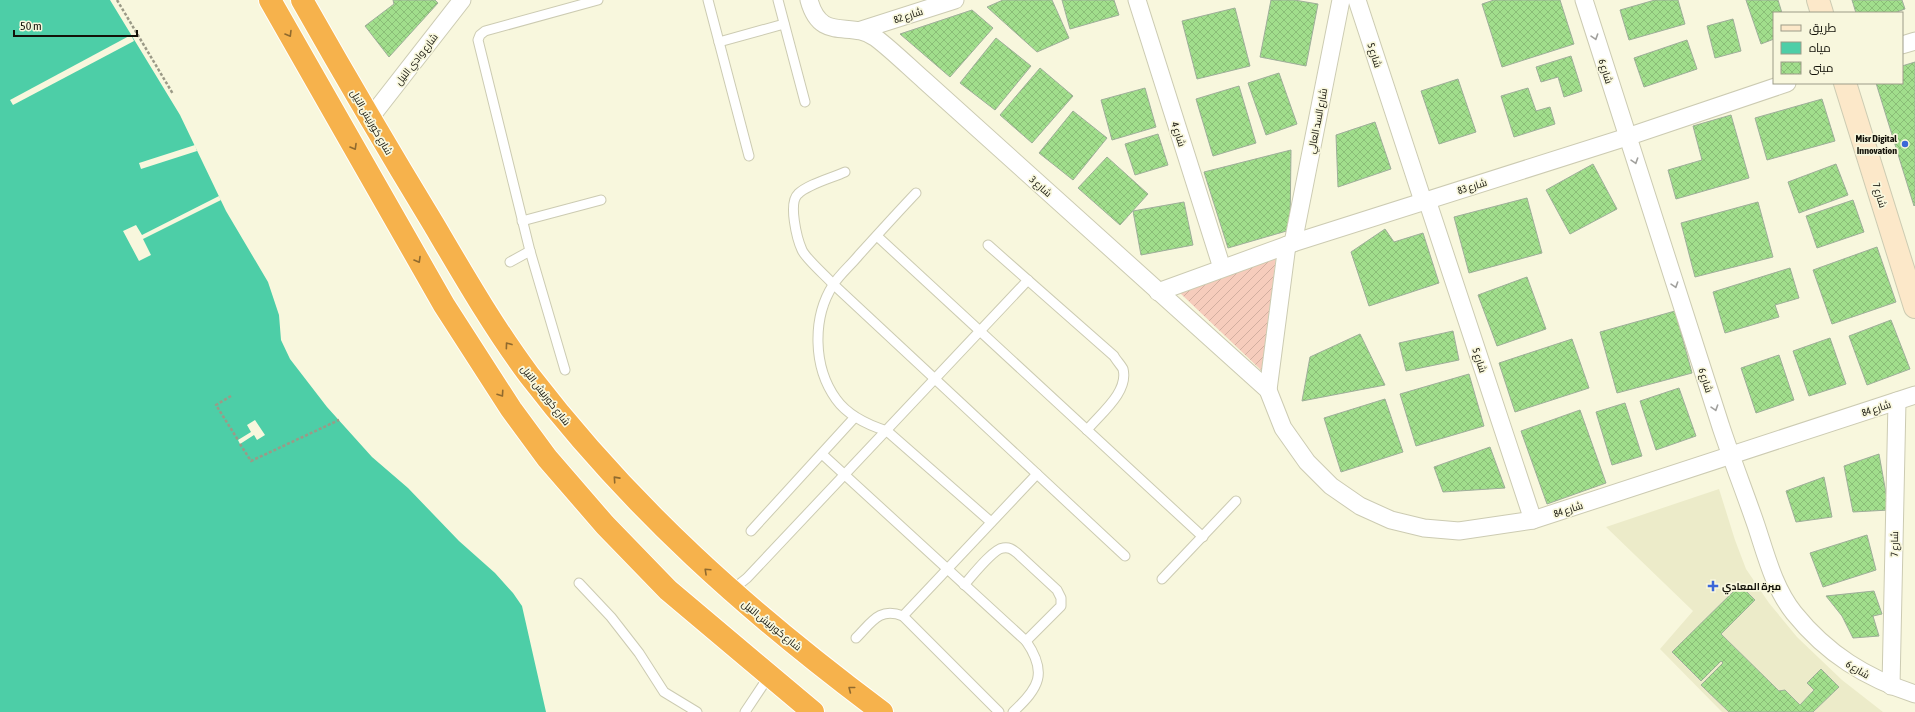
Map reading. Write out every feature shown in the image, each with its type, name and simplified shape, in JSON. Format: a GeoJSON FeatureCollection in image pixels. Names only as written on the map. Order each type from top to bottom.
{"type":"FeatureCollection","features":[{"type":"Feature","properties":{"kind":"highway"},"geometry":{"type":"LineString","coordinates":[[270,0],[444,305],[476,358],[524,428],[576,494],[635,558],[703,621],[769,676],[793,703],[813,712]]}},
{"type":"Feature","properties":{"kind":"highway","name":"شارع كورنيش النيل"},"geometry":{"type":"LineString","coordinates":[[302,0],[370,118],[495,328],[528,374],[568,423],[638,503],[678,543],[730,591],[882,712]]}},
{"type":"Feature","properties":{"kind":"street","name":"شارع وادي النيل"},"geometry":{"type":"LineString","coordinates":[[370,118],[462,0]]}},
{"type":"Feature","properties":{"kind":"street","name":"شارع 3"},"geometry":{"type":"LineString","coordinates":[[809,0],[811,9],[817,18],[826,26],[837,29],[861,30],[875,38],[886,47],[1268,390]]}},
{"type":"Feature","properties":{"kind":"street","name":"شارع 82"},"geometry":{"type":"LineString","coordinates":[[861,30],[955,0]]}},
{"type":"Feature","properties":{"kind":"street","name":"شارع 4"},"geometry":{"type":"LineString","coordinates":[[1137,0],[1222,268]]}},
{"type":"Feature","properties":{"kind":"street","name":"شارع السد العالي"},"geometry":{"type":"LineString","coordinates":[[1268,390],[1290,244],[1341,0]]}},
{"type":"Feature","properties":{"kind":"street","name":"شارع 5"},"geometry":{"type":"LineString","coordinates":[[1357,0],[1533,520]]}},
{"type":"Feature","properties":{"kind":"street","name":"شارع 6"},"geometry":{"type":"LineString","coordinates":[[1584,0],[1731,456],[1772,574],[1793,612],[1821,644],[1855,669],[1891,686],[1915,694]]}},
{"type":"Feature","properties":{"kind":"street"},"geometry":{"type":"LineString","coordinates":[[1818,0],[1822,12]]}},
{"type":"Feature","properties":{"kind":"street"},"geometry":{"type":"LineString","coordinates":[[1903,45],[1915,41]]}},
{"type":"Feature","properties":{"kind":"street","name":"شارع 83"},"geometry":{"type":"LineString","coordinates":[[1158,292],[1290,244],[1627,137],[1784,84]]}},
{"type":"Feature","properties":{"kind":"street","name":"شارع 7"},"geometry":{"type":"LineString","coordinates":[[1845,84],[1915,307]]}},
{"type":"Feature","properties":{"kind":"street","name":"شارع 84"},"geometry":{"type":"LineString","coordinates":[[1268,390],[1283,428],[1307,462],[1331,486],[1360,506],[1391,520],[1424,528],[1459,531],[1533,520],[1915,395]]}},
{"type":"Feature","properties":{"kind":"street","name":"شارع 7"},"geometry":{"type":"LineString","coordinates":[[1891,686],[1896,401]]}},
{"type":"Feature","properties":{"kind":"lane"},"geometry":{"type":"LineString","coordinates":[[565,370],[522,221],[478,40],[480,35],[485,31],[598,0]]}},
{"type":"Feature","properties":{"kind":"lane"},"geometry":{"type":"LineString","coordinates":[[708,0],[749,156]]}},
{"type":"Feature","properties":{"kind":"lane"},"geometry":{"type":"LineString","coordinates":[[778,0],[805,102]]}},
{"type":"Feature","properties":{"kind":"lane"},"geometry":{"type":"LineString","coordinates":[[719,42],[784,24]]}},
{"type":"Feature","properties":{"kind":"lane"},"geometry":{"type":"LineString","coordinates":[[845,172],[805,189],[797,195],[792,204],[802,251],[833,284],[1125,556]]}},
{"type":"Feature","properties":{"kind":"lane"},"geometry":{"type":"LineString","coordinates":[[916,192],[833,284],[824,304],[818,328],[819,353],[824,378],[837,400],[855,417],[870,426],[887,430],[991,522]]}},
{"type":"Feature","properties":{"kind":"lane"},"geometry":{"type":"LineString","coordinates":[[522,221],[600,200]]}},
{"type":"Feature","properties":{"kind":"lane"},"geometry":{"type":"LineString","coordinates":[[877,236],[1203,537]]}},
{"type":"Feature","properties":{"kind":"lane"},"geometry":{"type":"LineString","coordinates":[[988,245],[1114,356],[1123,368],[1123,383],[1116,396],[1087,430]]}},
{"type":"Feature","properties":{"kind":"lane"},"geometry":{"type":"LineString","coordinates":[[510,262],[530,251]]}},
{"type":"Feature","properties":{"kind":"lane"},"geometry":{"type":"LineString","coordinates":[[730,591],[747,578],[1028,280]]}},
{"type":"Feature","properties":{"kind":"lane"},"geometry":{"type":"LineString","coordinates":[[751,531],[855,417]]}},
{"type":"Feature","properties":{"kind":"lane"},"geometry":{"type":"LineString","coordinates":[[822,454],[1026,641],[1036,655],[1039,671],[1036,687],[1026,700],[1013,712]]}},
{"type":"Feature","properties":{"kind":"lane"},"geometry":{"type":"LineString","coordinates":[[903,616],[1037,474]]}},
{"type":"Feature","properties":{"kind":"lane"},"geometry":{"type":"LineString","coordinates":[[1162,580],[1236,501]]}},
{"type":"Feature","properties":{"kind":"lane"},"geometry":{"type":"LineString","coordinates":[[964,585],[994,552],[1001,548],[1010,548],[1029,563],[1058,590],[1061,598],[1060,606],[1026,641]]}},
{"type":"Feature","properties":{"kind":"lane"},"geometry":{"type":"LineString","coordinates":[[579,583],[611,617],[639,653],[664,692],[697,712]]}},
{"type":"Feature","properties":{"kind":"lane"},"geometry":{"type":"LineString","coordinates":[[856,638],[883,613],[894,612],[903,616],[999,712]]}},
{"type":"Feature","properties":{"kind":"lane"},"geometry":{"type":"LineString","coordinates":[[745,712],[769,676]]}},
{"type":"Feature","properties":{"kind":"path"},"geometry":{"type":"LineString","coordinates":[[116,0],[173,94]]}},
{"type":"Feature","properties":{"kind":"path"},"geometry":{"type":"LineString","coordinates":[[230,396],[216,405],[238,440]]}},
{"type":"Feature","properties":{"kind":"path"},"geometry":{"type":"LineString","coordinates":[[240,444],[251,461],[339,420]]}},
{"type":"Feature","properties":{"kind":"shaded area"},"geometry":{"type":"Polygon","coordinates":[[[1276,258],[1262,371],[1180,293],[1276,258]]]}},
{"type":"Feature","properties":{"kind":"shaded area","name":"مبرة المعادي"},"geometry":{"type":"Polygon","coordinates":[[[1719,489],[1746,569],[1769,603],[1797,637],[1842,680],[1883,712],[1722,712],[1660,649],[1693,611],[1606,527],[1719,489]]]}},
{"type":"Feature","properties":{"kind":"water"},"geometry":{"type":"Polygon","coordinates":[[[0,0],[110,0],[180,115],[226,211],[268,282],[279,315],[281,340],[290,359],[327,407],[372,457],[408,488],[459,541],[495,573],[513,593],[522,606],[546,712],[0,712],[0,0]]]}},
{"type":"Feature","properties":{"kind":"pier"},"geometry":{"type":"Polygon","coordinates":[[[131,35],[134,41],[13,105],[10,100],[131,35]]]}},
{"type":"Feature","properties":{"kind":"pier"},"geometry":{"type":"Polygon","coordinates":[[[195,145],[197,151],[141,169],[139,163],[195,145]]]}},
{"type":"Feature","properties":{"kind":"pier"},"geometry":{"type":"Polygon","coordinates":[[[219,196],[221,200],[143,239],[151,255],[139,261],[123,231],[136,225],[142,235],[219,196]]]}},
{"type":"Feature","properties":{"kind":"pier"},"geometry":{"type":"Polygon","coordinates":[[[255,420],[265,435],[257,440],[254,435],[240,444],[238,440],[251,432],[247,425],[255,420]]]}},
{"type":"Feature","properties":{"kind":"building"},"geometry":{"type":"Polygon","coordinates":[[[393,0],[435,0],[438,3],[389,57],[365,26],[394,4],[393,0]]]}},
{"type":"Feature","properties":{"kind":"building"},"geometry":{"type":"Polygon","coordinates":[[[1003,0],[1052,0],[1069,38],[1037,52],[987,7],[1003,0]]]}},
{"type":"Feature","properties":{"kind":"building"},"geometry":{"type":"Polygon","coordinates":[[[1062,0],[1114,0],[1119,15],[1070,29],[1062,0]]]}},
{"type":"Feature","properties":{"kind":"building"},"geometry":{"type":"Polygon","coordinates":[[[1271,0],[1294,0],[1318,4],[1306,66],[1260,57],[1271,0]]]}},
{"type":"Feature","properties":{"kind":"building"},"geometry":{"type":"Polygon","coordinates":[[[1494,0],[1560,0],[1574,44],[1502,67],[1482,4],[1494,0]]]}},
{"type":"Feature","properties":{"kind":"building"},"geometry":{"type":"Polygon","coordinates":[[[1655,0],[1678,0],[1685,24],[1629,40],[1620,10],[1655,0]]]}},
{"type":"Feature","properties":{"kind":"building"},"geometry":{"type":"Polygon","coordinates":[[[1746,0],[1778,0],[1782,12],[1773,12],[1773,39],[1761,44],[1746,0]]]}},
{"type":"Feature","properties":{"kind":"building"},"geometry":{"type":"Polygon","coordinates":[[[1852,0],[1902,0],[1905,9],[1897,12],[1856,12],[1852,0]]]}},
{"type":"Feature","properties":{"kind":"building"},"geometry":{"type":"Polygon","coordinates":[[[1235,8],[1250,66],[1197,79],[1182,21],[1235,8]]]}},
{"type":"Feature","properties":{"kind":"building"},"geometry":{"type":"Polygon","coordinates":[[[972,10],[993,28],[950,77],[900,34],[972,10]]]}},
{"type":"Feature","properties":{"kind":"building"},"geometry":{"type":"Polygon","coordinates":[[[1733,19],[1741,51],[1715,58],[1707,26],[1733,19]]]}},
{"type":"Feature","properties":{"kind":"building"},"geometry":{"type":"Polygon","coordinates":[[[996,38],[1031,66],[995,110],[960,83],[996,38]]]}},
{"type":"Feature","properties":{"kind":"building"},"geometry":{"type":"Polygon","coordinates":[[[1687,40],[1697,69],[1644,87],[1634,58],[1687,40]]]}},
{"type":"Feature","properties":{"kind":"building"},"geometry":{"type":"Polygon","coordinates":[[[1571,56],[1582,91],[1564,97],[1558,77],[1541,82],[1536,67],[1571,56]]]}},
{"type":"Feature","properties":{"kind":"building","name":"Misr Digital Innovation"},"geometry":{"type":"Polygon","coordinates":[[[1915,62],[1914,206],[1876,84],[1903,84],[1903,66],[1915,62]]]}},
{"type":"Feature","properties":{"kind":"building"},"geometry":{"type":"Polygon","coordinates":[[[1040,68],[1073,96],[1032,143],[1000,115],[1040,68]]]}},
{"type":"Feature","properties":{"kind":"building"},"geometry":{"type":"Polygon","coordinates":[[[1279,73],[1297,124],[1266,135],[1248,83],[1279,73]]]}},
{"type":"Feature","properties":{"kind":"building"},"geometry":{"type":"Polygon","coordinates":[[[1458,79],[1476,132],[1439,144],[1421,91],[1458,79]]]}},
{"type":"Feature","properties":{"kind":"building"},"geometry":{"type":"Polygon","coordinates":[[[1239,86],[1256,143],[1213,156],[1196,99],[1239,86]]]}},
{"type":"Feature","properties":{"kind":"building"},"geometry":{"type":"Polygon","coordinates":[[[1145,88],[1156,127],[1112,140],[1101,100],[1145,88]]]}},
{"type":"Feature","properties":{"kind":"building"},"geometry":{"type":"Polygon","coordinates":[[[1528,88],[1536,111],[1550,107],[1555,124],[1514,137],[1501,96],[1528,88]]]}},
{"type":"Feature","properties":{"kind":"building"},"geometry":{"type":"Polygon","coordinates":[[[1822,99],[1835,141],[1767,160],[1755,118],[1822,99]]]}},
{"type":"Feature","properties":{"kind":"building"},"geometry":{"type":"Polygon","coordinates":[[[1073,111],[1107,138],[1073,180],[1039,153],[1073,111]]]}},
{"type":"Feature","properties":{"kind":"building"},"geometry":{"type":"Polygon","coordinates":[[[1731,115],[1749,178],[1676,199],[1668,170],[1702,160],[1693,126],[1731,115]]]}},
{"type":"Feature","properties":{"kind":"building"},"geometry":{"type":"Polygon","coordinates":[[[1375,122],[1391,169],[1338,187],[1336,135],[1375,122]]]}},
{"type":"Feature","properties":{"kind":"building"},"geometry":{"type":"Polygon","coordinates":[[[1158,134],[1168,165],[1135,175],[1125,144],[1158,134]]]}},
{"type":"Feature","properties":{"kind":"building"},"geometry":{"type":"Polygon","coordinates":[[[1291,150],[1290,230],[1228,248],[1204,172],[1291,150]]]}},
{"type":"Feature","properties":{"kind":"building"},"geometry":{"type":"Polygon","coordinates":[[[1107,157],[1148,194],[1120,225],[1078,188],[1107,157]]]}},
{"type":"Feature","properties":{"kind":"building"},"geometry":{"type":"Polygon","coordinates":[[[1593,164],[1617,209],[1570,234],[1546,190],[1593,164]]]}},
{"type":"Feature","properties":{"kind":"building"},"geometry":{"type":"Polygon","coordinates":[[[1836,164],[1848,195],[1799,213],[1788,182],[1836,164]]]}},
{"type":"Feature","properties":{"kind":"building"},"geometry":{"type":"Polygon","coordinates":[[[1527,198],[1542,253],[1469,273],[1454,217],[1527,198]]]}},
{"type":"Feature","properties":{"kind":"building"},"geometry":{"type":"Polygon","coordinates":[[[1853,200],[1864,232],[1817,248],[1806,216],[1853,200]]]}},
{"type":"Feature","properties":{"kind":"building"},"geometry":{"type":"Polygon","coordinates":[[[1184,202],[1193,245],[1141,255],[1133,211],[1184,202]]]}},
{"type":"Feature","properties":{"kind":"building"},"geometry":{"type":"Polygon","coordinates":[[[1758,202],[1773,257],[1695,277],[1681,223],[1758,202]]]}},
{"type":"Feature","properties":{"kind":"building"},"geometry":{"type":"Polygon","coordinates":[[[1385,229],[1394,242],[1423,233],[1439,283],[1369,306],[1351,252],[1385,229]]]}},
{"type":"Feature","properties":{"kind":"building"},"geometry":{"type":"Polygon","coordinates":[[[1877,247],[1896,302],[1832,324],[1813,270],[1877,247]]]}},
{"type":"Feature","properties":{"kind":"building"},"geometry":{"type":"Polygon","coordinates":[[[1790,268],[1799,298],[1775,305],[1779,317],[1725,333],[1713,292],[1790,268]]]}},
{"type":"Feature","properties":{"kind":"building"},"geometry":{"type":"Polygon","coordinates":[[[1527,277],[1546,329],[1497,346],[1478,295],[1527,277]]]}},
{"type":"Feature","properties":{"kind":"building"},"geometry":{"type":"Polygon","coordinates":[[[1675,311],[1692,373],[1617,393],[1600,332],[1675,311]]]}},
{"type":"Feature","properties":{"kind":"building"},"geometry":{"type":"Polygon","coordinates":[[[1891,320],[1910,369],[1867,385],[1849,336],[1891,320]]]}},
{"type":"Feature","properties":{"kind":"building"},"geometry":{"type":"Polygon","coordinates":[[[1453,331],[1459,360],[1406,371],[1399,343],[1453,331]]]}},
{"type":"Feature","properties":{"kind":"building"},"geometry":{"type":"Polygon","coordinates":[[[1360,334],[1385,385],[1302,401],[1310,357],[1360,334]]]}},
{"type":"Feature","properties":{"kind":"building"},"geometry":{"type":"Polygon","coordinates":[[[1830,338],[1846,384],[1809,396],[1793,351],[1830,338]]]}},
{"type":"Feature","properties":{"kind":"building"},"geometry":{"type":"Polygon","coordinates":[[[1572,339],[1589,388],[1515,412],[1499,363],[1572,339]]]}},
{"type":"Feature","properties":{"kind":"building"},"geometry":{"type":"Polygon","coordinates":[[[1779,355],[1794,400],[1756,413],[1741,368],[1779,355]]]}},
{"type":"Feature","properties":{"kind":"building"},"geometry":{"type":"Polygon","coordinates":[[[1469,374],[1484,426],[1416,446],[1400,394],[1469,374]]]}},
{"type":"Feature","properties":{"kind":"building"},"geometry":{"type":"Polygon","coordinates":[[[1679,388],[1696,436],[1656,450],[1640,401],[1679,388]]]}},
{"type":"Feature","properties":{"kind":"building"},"geometry":{"type":"Polygon","coordinates":[[[1385,399],[1403,452],[1341,472],[1324,418],[1385,399]]]}},
{"type":"Feature","properties":{"kind":"building"},"geometry":{"type":"Polygon","coordinates":[[[1625,403],[1642,456],[1612,465],[1596,412],[1625,403]]]}},
{"type":"Feature","properties":{"kind":"building"},"geometry":{"type":"Polygon","coordinates":[[[1580,410],[1606,483],[1547,504],[1521,431],[1580,410]]]}},
{"type":"Feature","properties":{"kind":"building"},"geometry":{"type":"Polygon","coordinates":[[[1490,447],[1505,488],[1443,492],[1434,467],[1490,447]]]}},
{"type":"Feature","properties":{"kind":"building"},"geometry":{"type":"Polygon","coordinates":[[[1879,454],[1889,510],[1853,512],[1844,466],[1879,454]]]}},
{"type":"Feature","properties":{"kind":"building"},"geometry":{"type":"Polygon","coordinates":[[[1824,477],[1832,517],[1796,522],[1786,491],[1824,477]]]}},
{"type":"Feature","properties":{"kind":"building"},"geometry":{"type":"Polygon","coordinates":[[[1867,535],[1876,570],[1823,587],[1810,553],[1867,535]]]}},
{"type":"Feature","properties":{"kind":"building"},"geometry":{"type":"Polygon","coordinates":[[[1740,585],[1755,600],[1721,634],[1779,691],[1785,690],[1800,705],[1814,690],[1807,683],[1821,669],[1839,687],[1813,712],[1729,712],[1701,685],[1723,663],[1721,661],[1701,681],[1672,652],[1740,585]]]}},
{"type":"Feature","properties":{"kind":"building"},"geometry":{"type":"Polygon","coordinates":[[[1874,591],[1882,614],[1873,616],[1879,636],[1853,638],[1842,616],[1826,596],[1874,591]]]}},
{"type":"Feature","properties":{"kind":"place","name":"Misr Digital Innovation"},"geometry":{"type":"Point","coordinates":[1905,144]}},
{"type":"Feature","properties":{"kind":"place","name":"مبرة المعادي"},"geometry":{"type":"Point","coordinates":[1713,586]}}]}
